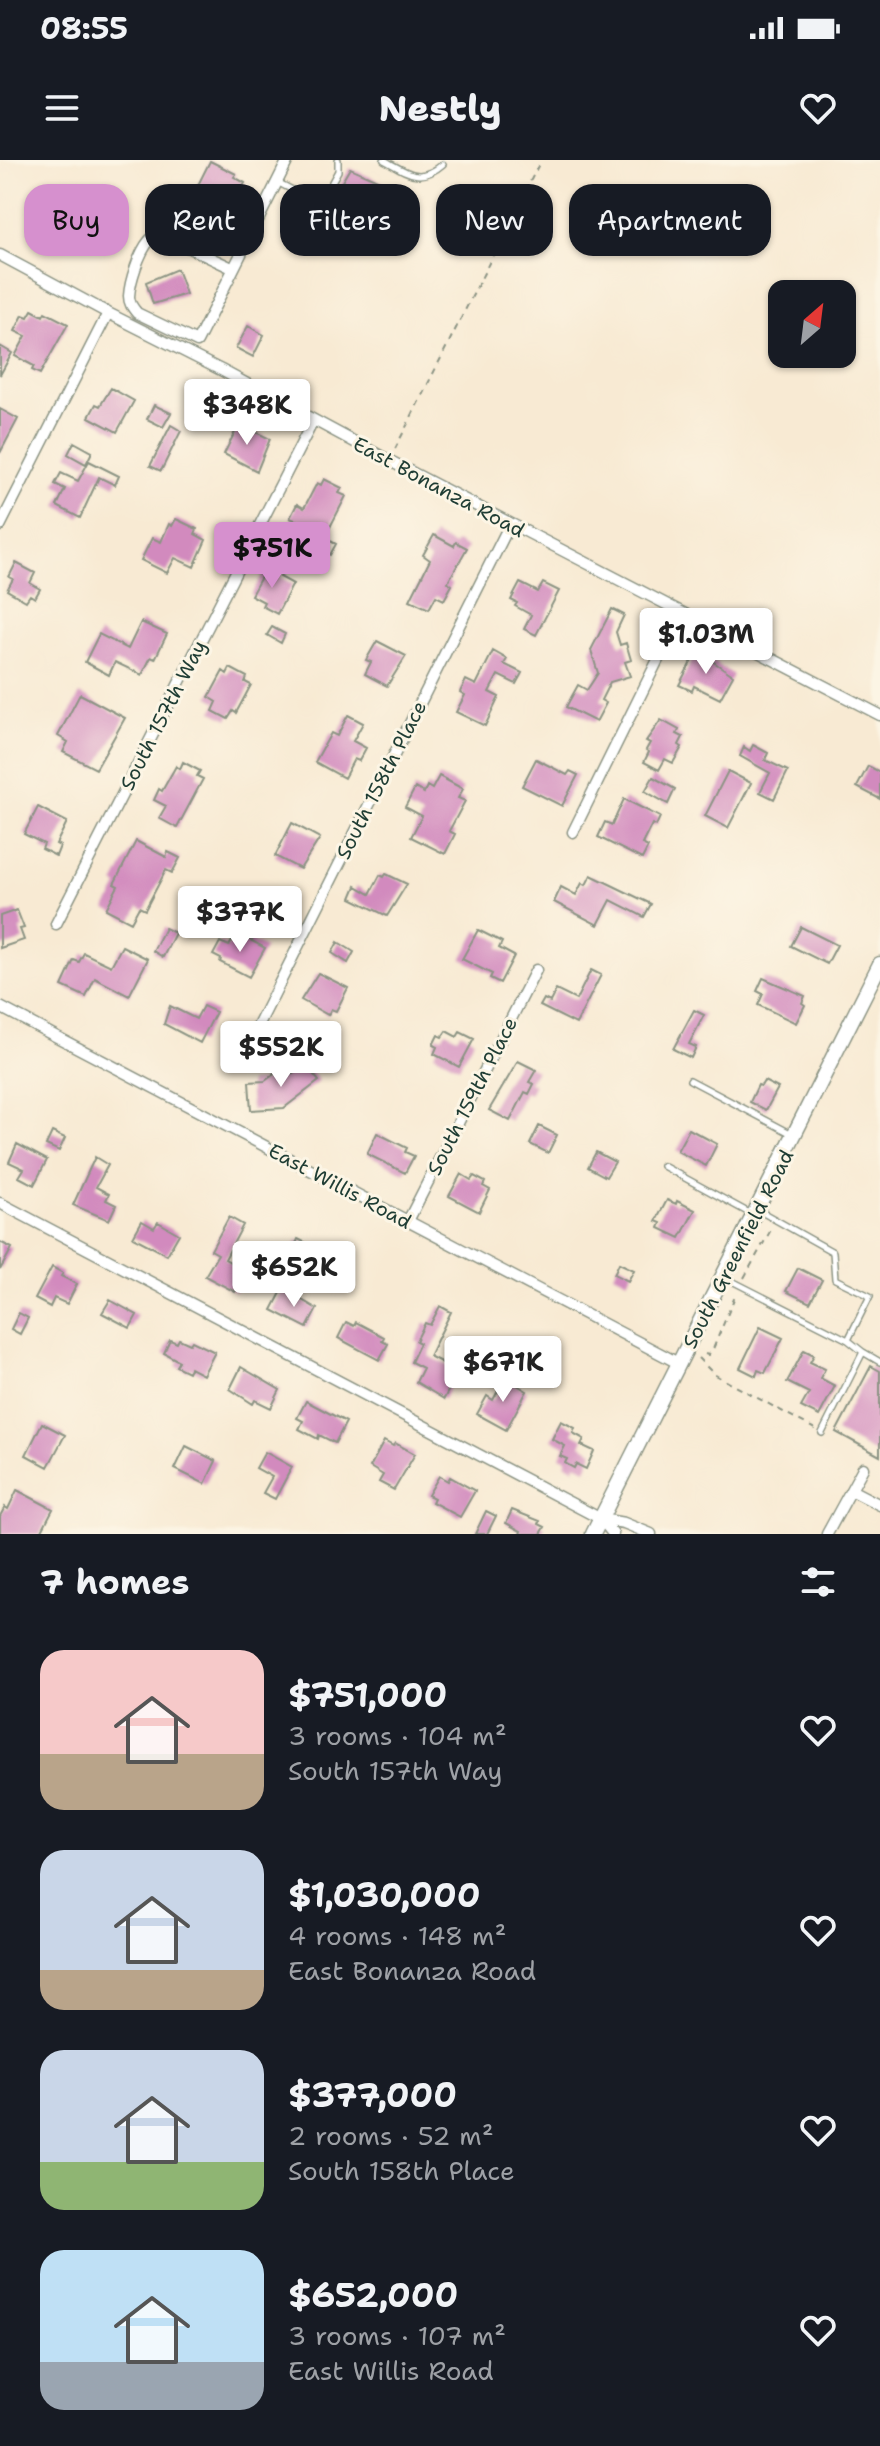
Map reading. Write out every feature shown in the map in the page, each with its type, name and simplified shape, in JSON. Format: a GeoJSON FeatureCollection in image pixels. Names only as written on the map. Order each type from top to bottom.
{"type":"FeatureCollection","features":[{"type":"Feature","properties":{"kind":"main road","name":"South Greenfield Road"},"geometry":{"type":"LineString","coordinates":[[593,1534],[880,964]]}},
{"type":"Feature","properties":{"kind":"street"},"geometry":{"type":"LineString","coordinates":[[232,268],[166,237],[157,236],[149,241],[140,259],[129,295],[131,306],[137,313],[197,342],[288,160]]}},
{"type":"Feature","properties":{"kind":"street","name":"East Bonanza Road"},"geometry":{"type":"LineString","coordinates":[[0,255],[880,715]]}},
{"type":"Feature","properties":{"kind":"street"},"geometry":{"type":"LineString","coordinates":[[0,526],[108,313]]}},
{"type":"Feature","properties":{"kind":"street","name":"South 157th Way"},"geometry":{"type":"LineString","coordinates":[[56,924],[313,421]]}},
{"type":"Feature","properties":{"kind":"street","name":"South 158th Place"},"geometry":{"type":"LineString","coordinates":[[253,1036],[510,524]]}},
{"type":"Feature","properties":{"kind":"street"},"geometry":{"type":"LineString","coordinates":[[573,832],[681,613]]}},
{"type":"Feature","properties":{"kind":"street","name":"South 159th Place"},"geometry":{"type":"LineString","coordinates":[[408,1221],[536,970]]}},
{"type":"Feature","properties":{"kind":"street","name":"East Willis Road"},"geometry":{"type":"LineString","coordinates":[[0,1007],[408,1221],[683,1358]]}},
{"type":"Feature","properties":{"kind":"street"},"geometry":{"type":"LineString","coordinates":[[0,1203],[601,1519],[624,1523],[651,1534]]}},
{"type":"Feature","properties":{"kind":"street"},"geometry":{"type":"LineString","coordinates":[[827,1534],[863,1468]]}},
{"type":"Feature","properties":{"kind":"street"},"geometry":{"type":"LineString","coordinates":[[851,1490],[880,1505]]}},
{"type":"Feature","properties":{"kind":"street"},"geometry":{"type":"LineString","coordinates":[[601,1519],[613,1534]]}},
{"type":"Feature","properties":{"kind":"lane"},"geometry":{"type":"LineString","coordinates":[[277,182],[308,198],[322,200],[338,171],[338,160]]}},
{"type":"Feature","properties":{"kind":"lane"},"geometry":{"type":"LineString","coordinates":[[384,160],[420,176],[432,174],[443,164]]}},
{"type":"Feature","properties":{"kind":"lane"},"geometry":{"type":"LineString","coordinates":[[690,1080],[795,1135]]}},
{"type":"Feature","properties":{"kind":"lane"},"geometry":{"type":"LineString","coordinates":[[663,1166],[776,1220],[833,1252],[835,1279],[870,1296],[848,1340]]}},
{"type":"Feature","properties":{"kind":"lane"},"geometry":{"type":"LineString","coordinates":[[723,1277],[848,1340],[880,1362]]}},
{"type":"Feature","properties":{"kind":"lane"},"geometry":{"type":"LineString","coordinates":[[822,1433],[863,1352]]}},
{"type":"Feature","properties":{"kind":"path"},"geometry":{"type":"LineString","coordinates":[[390,461],[541,160]]}},
{"type":"Feature","properties":{"kind":"path"},"geometry":{"type":"LineString","coordinates":[[743,1279],[776,1220]]}},
{"type":"Feature","properties":{"kind":"path"},"geometry":{"type":"LineString","coordinates":[[705,1354],[708,1355],[713,1349],[736,1294]]}},
{"type":"Feature","properties":{"kind":"path"},"geometry":{"type":"LineString","coordinates":[[683,1358],[702,1360],[715,1375],[822,1433]]}},
{"type":"Feature","properties":{"kind":"building"},"geometry":{"type":"Polygon","coordinates":[[[210,161],[236,174],[234,177],[245,183],[244,184],[198,184],[210,161]]]}},
{"type":"Feature","properties":{"kind":"building"},"geometry":{"type":"Polygon","coordinates":[[[350,168],[386,184],[341,184],[350,168]]]}},
{"type":"Feature","properties":{"kind":"building"},"geometry":{"type":"Polygon","coordinates":[[[177,269],[186,294],[153,304],[146,282],[177,269]]]}},
{"type":"Feature","properties":{"kind":"building"},"geometry":{"type":"Polygon","coordinates":[[[32,310],[43,316],[45,312],[68,324],[40,374],[32,370],[34,366],[15,356],[26,336],[15,331],[23,315],[28,317],[32,310]]]}},
{"type":"Feature","properties":{"kind":"building"},"geometry":{"type":"Polygon","coordinates":[[[248,326],[264,335],[253,357],[236,348],[248,326]]]}},
{"type":"Feature","properties":{"kind":"building"},"geometry":{"type":"Polygon","coordinates":[[[0,346],[12,353],[0,375],[0,346]]]}},
{"type":"Feature","properties":{"kind":"building"},"geometry":{"type":"Polygon","coordinates":[[[111,388],[134,401],[117,432],[89,417],[111,388]]]}},
{"type":"Feature","properties":{"kind":"building"},"geometry":{"type":"Polygon","coordinates":[[[154,405],[171,413],[163,427],[147,419],[154,405]]]}},
{"type":"Feature","properties":{"kind":"building"},"geometry":{"type":"Polygon","coordinates":[[[0,409],[18,419],[0,453],[0,409]]]}},
{"type":"Feature","properties":{"kind":"building"},"geometry":{"type":"Polygon","coordinates":[[[239,424],[270,439],[257,471],[224,454],[239,424]]]}},
{"type":"Feature","properties":{"kind":"building"},"geometry":{"type":"Polygon","coordinates":[[[171,425],[181,431],[161,471],[150,466],[171,425]]]}},
{"type":"Feature","properties":{"kind":"building"},"geometry":{"type":"Polygon","coordinates":[[[74,442],[92,452],[86,464],[68,454],[74,442]]]}},
{"type":"Feature","properties":{"kind":"building"},"geometry":{"type":"Polygon","coordinates":[[[89,461],[119,476],[115,485],[99,477],[80,518],[57,506],[65,489],[55,484],[61,473],[78,481],[89,461]]]}},
{"type":"Feature","properties":{"kind":"building"},"geometry":{"type":"Polygon","coordinates":[[[324,479],[342,488],[339,493],[346,496],[327,533],[290,518],[297,504],[304,508],[317,483],[321,485],[324,479]]]}},
{"type":"Feature","properties":{"kind":"building"},"geometry":{"type":"Polygon","coordinates":[[[176,519],[197,529],[195,534],[206,540],[194,567],[175,558],[167,573],[141,560],[152,538],[161,542],[169,524],[172,526],[176,519]]]}},
{"type":"Feature","properties":{"kind":"building"},"geometry":{"type":"Polygon","coordinates":[[[434,535],[454,546],[456,542],[467,548],[448,582],[452,585],[444,600],[436,596],[429,609],[410,600],[430,560],[423,555],[434,535]]]}},
{"type":"Feature","properties":{"kind":"building"},"geometry":{"type":"Polygon","coordinates":[[[323,537],[336,544],[330,555],[317,549],[323,537]]]}},
{"type":"Feature","properties":{"kind":"building"},"geometry":{"type":"Polygon","coordinates":[[[16,563],[35,573],[30,583],[40,589],[35,598],[30,595],[26,601],[7,590],[16,563]]]}},
{"type":"Feature","properties":{"kind":"building"},"geometry":{"type":"Polygon","coordinates":[[[267,566],[293,584],[277,614],[251,595],[267,566]]]}},
{"type":"Feature","properties":{"kind":"building"},"geometry":{"type":"Polygon","coordinates":[[[520,583],[538,592],[543,583],[559,591],[536,635],[524,629],[531,615],[511,600],[520,583]]]}},
{"type":"Feature","properties":{"kind":"building"},"geometry":{"type":"Polygon","coordinates":[[[612,609],[624,615],[616,632],[620,645],[626,643],[631,660],[625,662],[630,676],[610,682],[601,700],[606,703],[596,722],[566,707],[578,685],[587,690],[598,673],[591,650],[612,609]]]}},
{"type":"Feature","properties":{"kind":"building"},"geometry":{"type":"Polygon","coordinates":[[[141,622],[167,634],[155,659],[151,657],[142,675],[115,662],[109,675],[85,662],[99,634],[128,649],[141,622]]]}},
{"type":"Feature","properties":{"kind":"building"},"geometry":{"type":"Polygon","coordinates":[[[272,627],[285,634],[281,643],[267,635],[272,627]]]}},
{"type":"Feature","properties":{"kind":"building"},"geometry":{"type":"Polygon","coordinates":[[[377,641],[406,656],[387,686],[365,674],[371,662],[366,660],[377,641]]]}},
{"type":"Feature","properties":{"kind":"building"},"geometry":{"type":"Polygon","coordinates":[[[493,651],[507,659],[504,664],[522,673],[516,684],[498,675],[489,692],[499,697],[485,726],[456,712],[465,695],[460,692],[466,680],[476,685],[493,651]]]}},
{"type":"Feature","properties":{"kind":"building"},"geometry":{"type":"Polygon","coordinates":[[[697,651],[733,675],[720,699],[694,686],[692,691],[679,685],[697,651]]]}},
{"type":"Feature","properties":{"kind":"building"},"geometry":{"type":"Polygon","coordinates":[[[230,668],[247,677],[245,682],[251,685],[236,713],[233,711],[228,719],[213,711],[217,702],[209,697],[223,671],[227,674],[230,668]]]}},
{"type":"Feature","properties":{"kind":"building"},"geometry":{"type":"Polygon","coordinates":[[[80,694],[125,718],[96,769],[63,752],[68,742],[58,736],[80,694]]]}},
{"type":"Feature","properties":{"kind":"building"},"geometry":{"type":"Polygon","coordinates":[[[348,715],[363,723],[353,741],[366,748],[359,761],[354,759],[344,778],[315,762],[331,733],[337,736],[348,715]]]}},
{"type":"Feature","properties":{"kind":"building"},"geometry":{"type":"Polygon","coordinates":[[[661,720],[679,730],[677,734],[683,737],[679,745],[682,747],[673,763],[665,759],[659,770],[644,762],[650,743],[646,741],[661,720]]]}},
{"type":"Feature","properties":{"kind":"building"},"geometry":{"type":"Polygon","coordinates":[[[753,745],[768,753],[765,760],[788,771],[774,799],[760,792],[770,773],[740,756],[744,747],[750,751],[753,745]]]}},
{"type":"Feature","properties":{"kind":"building"},"geometry":{"type":"Polygon","coordinates":[[[536,759],[567,775],[570,771],[578,775],[562,806],[522,786],[536,759]]]}},
{"type":"Feature","properties":{"kind":"building"},"geometry":{"type":"Polygon","coordinates":[[[183,762],[200,771],[197,776],[203,779],[177,828],[159,818],[166,806],[154,800],[176,766],[180,769],[183,762]]]}},
{"type":"Feature","properties":{"kind":"building"},"geometry":{"type":"Polygon","coordinates":[[[868,766],[880,772],[880,799],[857,787],[868,766]]]}},
{"type":"Feature","properties":{"kind":"building"},"geometry":{"type":"Polygon","coordinates":[[[728,771],[751,783],[728,828],[705,816],[728,771]]]}},
{"type":"Feature","properties":{"kind":"building"},"geometry":{"type":"Polygon","coordinates":[[[439,776],[463,789],[458,798],[465,801],[449,831],[455,834],[445,854],[411,837],[422,816],[405,807],[415,788],[424,793],[427,786],[432,789],[439,776]]]}},
{"type":"Feature","properties":{"kind":"building"},"geometry":{"type":"Polygon","coordinates":[[[653,777],[675,789],[668,804],[645,791],[653,777]]]}},
{"type":"Feature","properties":{"kind":"building"},"geometry":{"type":"Polygon","coordinates":[[[624,799],[660,817],[656,826],[652,824],[642,844],[648,847],[642,859],[598,837],[605,822],[612,825],[624,799]]]}},
{"type":"Feature","properties":{"kind":"building"},"geometry":{"type":"Polygon","coordinates":[[[38,807],[67,822],[56,844],[60,846],[56,856],[42,849],[44,844],[24,834],[38,807]]]}},
{"type":"Feature","properties":{"kind":"building"},"geometry":{"type":"Polygon","coordinates":[[[292,823],[320,838],[300,869],[275,856],[292,823]]]}},
{"type":"Feature","properties":{"kind":"building"},"geometry":{"type":"Polygon","coordinates":[[[136,841],[166,857],[168,852],[180,858],[172,873],[166,870],[145,910],[139,907],[131,922],[106,909],[118,886],[114,884],[136,841]]]}},
{"type":"Feature","properties":{"kind":"building"},"geometry":{"type":"Polygon","coordinates":[[[386,874],[407,884],[387,916],[351,898],[356,886],[370,894],[380,875],[384,877],[386,874]]]}},
{"type":"Feature","properties":{"kind":"building"},"geometry":{"type":"Polygon","coordinates":[[[591,875],[651,904],[644,917],[611,900],[598,925],[554,902],[561,887],[576,895],[591,875]]]}},
{"type":"Feature","properties":{"kind":"building"},"geometry":{"type":"Polygon","coordinates":[[[17,910],[24,928],[20,929],[24,940],[0,948],[0,916],[17,910]]]}},
{"type":"Feature","properties":{"kind":"building"},"geometry":{"type":"Polygon","coordinates":[[[801,927],[837,945],[827,964],[791,946],[801,927]]]}},
{"type":"Feature","properties":{"kind":"building"},"geometry":{"type":"Polygon","coordinates":[[[165,928],[175,933],[163,957],[153,951],[165,928]]]}},
{"type":"Feature","properties":{"kind":"building"},"geometry":{"type":"Polygon","coordinates":[[[478,930],[502,942],[499,948],[514,956],[500,983],[490,978],[492,974],[462,959],[478,930]]]}},
{"type":"Feature","properties":{"kind":"building"},"geometry":{"type":"Polygon","coordinates":[[[237,933],[265,948],[249,977],[213,955],[220,942],[229,946],[237,933]]]}},
{"type":"Feature","properties":{"kind":"building"},"geometry":{"type":"Polygon","coordinates":[[[338,942],[354,952],[348,963],[332,953],[338,942]]]}},
{"type":"Feature","properties":{"kind":"building"},"geometry":{"type":"Polygon","coordinates":[[[122,946],[148,959],[129,996],[95,978],[86,997],[62,986],[74,960],[79,962],[84,953],[111,966],[122,946]]]}},
{"type":"Feature","properties":{"kind":"building"},"geometry":{"type":"Polygon","coordinates":[[[591,970],[601,975],[576,1024],[540,1006],[544,999],[550,1002],[556,990],[576,1000],[591,970]]]}},
{"type":"Feature","properties":{"kind":"building"},"geometry":{"type":"Polygon","coordinates":[[[318,973],[348,988],[336,1011],[331,1009],[328,1015],[301,1000],[318,973]]]}},
{"type":"Feature","properties":{"kind":"building"},"geometry":{"type":"Polygon","coordinates":[[[763,978],[805,996],[802,1003],[805,1005],[796,1023],[758,1005],[763,994],[757,991],[763,978]]]}},
{"type":"Feature","properties":{"kind":"building"},"geometry":{"type":"Polygon","coordinates":[[[170,1006],[196,1019],[203,1006],[216,1012],[200,1043],[164,1024],[170,1006]]]}},
{"type":"Feature","properties":{"kind":"building"},"geometry":{"type":"Polygon","coordinates":[[[694,1010],[704,1015],[689,1044],[696,1047],[691,1058],[673,1049],[694,1010]]]}},
{"type":"Feature","properties":{"kind":"building"},"geometry":{"type":"Polygon","coordinates":[[[446,1031],[457,1037],[460,1032],[474,1039],[459,1067],[434,1054],[437,1047],[433,1045],[438,1035],[442,1037],[446,1031]]]}},
{"type":"Feature","properties":{"kind":"building"},"geometry":{"type":"Polygon","coordinates":[[[518,1061],[536,1070],[529,1082],[534,1084],[529,1094],[525,1092],[510,1121],[489,1110],[518,1061]]]}},
{"type":"Feature","properties":{"kind":"building"},"geometry":{"type":"Polygon","coordinates":[[[305,1064],[319,1081],[284,1108],[251,1110],[249,1082],[265,1081],[283,1067],[293,1074],[305,1064]]]}},
{"type":"Feature","properties":{"kind":"building"},"geometry":{"type":"Polygon","coordinates":[[[764,1081],[778,1088],[766,1110],[750,1102],[758,1085],[761,1086],[764,1081]]]}},
{"type":"Feature","properties":{"kind":"building"},"geometry":{"type":"Polygon","coordinates":[[[539,1126],[557,1135],[548,1153],[530,1144],[539,1126]]]}},
{"type":"Feature","properties":{"kind":"building"},"geometry":{"type":"Polygon","coordinates":[[[689,1129],[717,1144],[706,1166],[677,1151],[689,1129]]]}},
{"type":"Feature","properties":{"kind":"building"},"geometry":{"type":"Polygon","coordinates":[[[52,1132],[65,1138],[59,1151],[46,1145],[52,1132]]]}},
{"type":"Feature","properties":{"kind":"building"},"geometry":{"type":"Polygon","coordinates":[[[377,1133],[407,1148],[405,1152],[414,1156],[405,1173],[367,1154],[377,1133]]]}},
{"type":"Feature","properties":{"kind":"building"},"geometry":{"type":"Polygon","coordinates":[[[17,1144],[47,1160],[34,1185],[19,1177],[24,1169],[9,1162],[17,1144]]]}},
{"type":"Feature","properties":{"kind":"building"},"geometry":{"type":"Polygon","coordinates":[[[596,1152],[615,1162],[606,1177],[588,1167],[596,1152]]]}},
{"type":"Feature","properties":{"kind":"building"},"geometry":{"type":"Polygon","coordinates":[[[95,1157],[108,1165],[96,1187],[109,1194],[106,1200],[116,1205],[109,1220],[73,1205],[95,1157]]]}},
{"type":"Feature","properties":{"kind":"building"},"geometry":{"type":"Polygon","coordinates":[[[461,1174],[471,1180],[474,1176],[485,1182],[483,1186],[490,1190],[479,1212],[449,1196],[461,1174]]]}},
{"type":"Feature","properties":{"kind":"building"},"geometry":{"type":"Polygon","coordinates":[[[667,1200],[676,1204],[677,1201],[695,1210],[680,1238],[659,1228],[661,1223],[656,1221],[667,1200]]]}},
{"type":"Feature","properties":{"kind":"building"},"geometry":{"type":"Polygon","coordinates":[[[229,1217],[243,1225],[225,1259],[246,1271],[235,1292],[205,1276],[218,1254],[211,1250],[229,1217]]]}},
{"type":"Feature","properties":{"kind":"building"},"geometry":{"type":"Polygon","coordinates":[[[142,1221],[154,1228],[158,1222],[179,1234],[167,1255],[133,1237],[142,1221]]]}},
{"type":"Feature","properties":{"kind":"building"},"geometry":{"type":"Polygon","coordinates":[[[298,1239],[312,1246],[309,1253],[325,1262],[318,1276],[288,1261],[298,1239]]]}},
{"type":"Feature","properties":{"kind":"building"},"geometry":{"type":"Polygon","coordinates":[[[0,1242],[12,1248],[0,1270],[0,1242]]]}},
{"type":"Feature","properties":{"kind":"building"},"geometry":{"type":"Polygon","coordinates":[[[619,1263],[634,1270],[628,1281],[614,1274],[619,1263]]]}},
{"type":"Feature","properties":{"kind":"building"},"geometry":{"type":"Polygon","coordinates":[[[52,1267],[77,1284],[67,1304],[54,1298],[50,1307],[35,1299],[52,1267]]]}},
{"type":"Feature","properties":{"kind":"building"},"geometry":{"type":"Polygon","coordinates":[[[798,1268],[822,1280],[810,1303],[786,1291],[798,1268]]]}},
{"type":"Feature","properties":{"kind":"building"},"geometry":{"type":"Polygon","coordinates":[[[283,1289],[317,1309],[307,1328],[272,1310],[283,1289]]]}},
{"type":"Feature","properties":{"kind":"building"},"geometry":{"type":"Polygon","coordinates":[[[110,1300],[137,1315],[130,1328],[102,1313],[110,1300]]]}},
{"type":"Feature","properties":{"kind":"building"},"geometry":{"type":"Polygon","coordinates":[[[440,1306],[451,1312],[429,1356],[458,1371],[444,1399],[416,1382],[423,1368],[411,1362],[425,1323],[430,1325],[440,1306]]]}},
{"type":"Feature","properties":{"kind":"building"},"geometry":{"type":"Polygon","coordinates":[[[19,1313],[28,1318],[20,1334],[11,1329],[19,1313]]]}},
{"type":"Feature","properties":{"kind":"building"},"geometry":{"type":"Polygon","coordinates":[[[346,1322],[354,1326],[356,1322],[384,1337],[382,1341],[388,1344],[379,1360],[338,1338],[346,1322]]]}},
{"type":"Feature","properties":{"kind":"building"},"geometry":{"type":"Polygon","coordinates":[[[760,1327],[783,1338],[765,1373],[758,1370],[756,1376],[740,1368],[760,1327]]]}},
{"type":"Feature","properties":{"kind":"building"},"geometry":{"type":"Polygon","coordinates":[[[179,1339],[190,1344],[192,1341],[215,1352],[203,1375],[190,1368],[188,1372],[176,1366],[179,1361],[164,1353],[170,1340],[177,1343],[179,1339]]]}},
{"type":"Feature","properties":{"kind":"building"},"geometry":{"type":"Polygon","coordinates":[[[804,1350],[814,1355],[810,1362],[825,1369],[820,1378],[835,1386],[819,1416],[801,1407],[809,1393],[787,1382],[804,1350]]]}},
{"type":"Feature","properties":{"kind":"building"},"geometry":{"type":"Polygon","coordinates":[[[871,1366],[880,1371],[880,1456],[836,1432],[871,1366]]]}},
{"type":"Feature","properties":{"kind":"building"},"geometry":{"type":"Polygon","coordinates":[[[241,1367],[280,1390],[271,1408],[255,1400],[253,1404],[230,1389],[241,1367]]]}},
{"type":"Feature","properties":{"kind":"building"},"geometry":{"type":"Polygon","coordinates":[[[505,1378],[527,1391],[506,1430],[477,1414],[487,1396],[493,1400],[505,1378]]]}},
{"type":"Feature","properties":{"kind":"building"},"geometry":{"type":"Polygon","coordinates":[[[306,1401],[346,1422],[335,1443],[319,1435],[318,1439],[299,1429],[303,1421],[297,1418],[306,1401]]]}},
{"type":"Feature","properties":{"kind":"building"},"geometry":{"type":"Polygon","coordinates":[[[561,1421],[575,1428],[573,1433],[584,1439],[581,1445],[594,1451],[586,1469],[576,1464],[574,1468],[560,1456],[565,1446],[552,1439],[561,1421]]]}},
{"type":"Feature","properties":{"kind":"building"},"geometry":{"type":"Polygon","coordinates":[[[42,1423],[65,1435],[48,1467],[26,1455],[42,1423]]]}},
{"type":"Feature","properties":{"kind":"building"},"geometry":{"type":"Polygon","coordinates":[[[384,1441],[393,1446],[395,1443],[415,1454],[394,1490],[379,1482],[383,1475],[370,1467],[384,1441]]]}},
{"type":"Feature","properties":{"kind":"building"},"geometry":{"type":"Polygon","coordinates":[[[186,1446],[216,1461],[205,1484],[175,1469],[186,1446]]]}},
{"type":"Feature","properties":{"kind":"building"},"geometry":{"type":"Polygon","coordinates":[[[265,1452],[292,1467],[275,1499],[263,1493],[272,1477],[256,1468],[265,1452]]]}},
{"type":"Feature","properties":{"kind":"building"},"geometry":{"type":"Polygon","coordinates":[[[439,1476],[448,1481],[450,1477],[475,1491],[460,1517],[432,1502],[434,1498],[428,1495],[439,1476]]]}},
{"type":"Feature","properties":{"kind":"building"},"geometry":{"type":"Polygon","coordinates":[[[17,1490],[53,1509],[40,1534],[0,1534],[0,1516],[5,1507],[8,1509],[17,1490]]]}},
{"type":"Feature","properties":{"kind":"building"},"geometry":{"type":"Polygon","coordinates":[[[512,1510],[540,1521],[539,1524],[545,1527],[541,1534],[520,1534],[521,1531],[506,1523],[512,1510]]]}},
{"type":"Feature","properties":{"kind":"building"},"geometry":{"type":"Polygon","coordinates":[[[486,1511],[496,1516],[487,1534],[475,1534],[486,1511]]]}}]}
